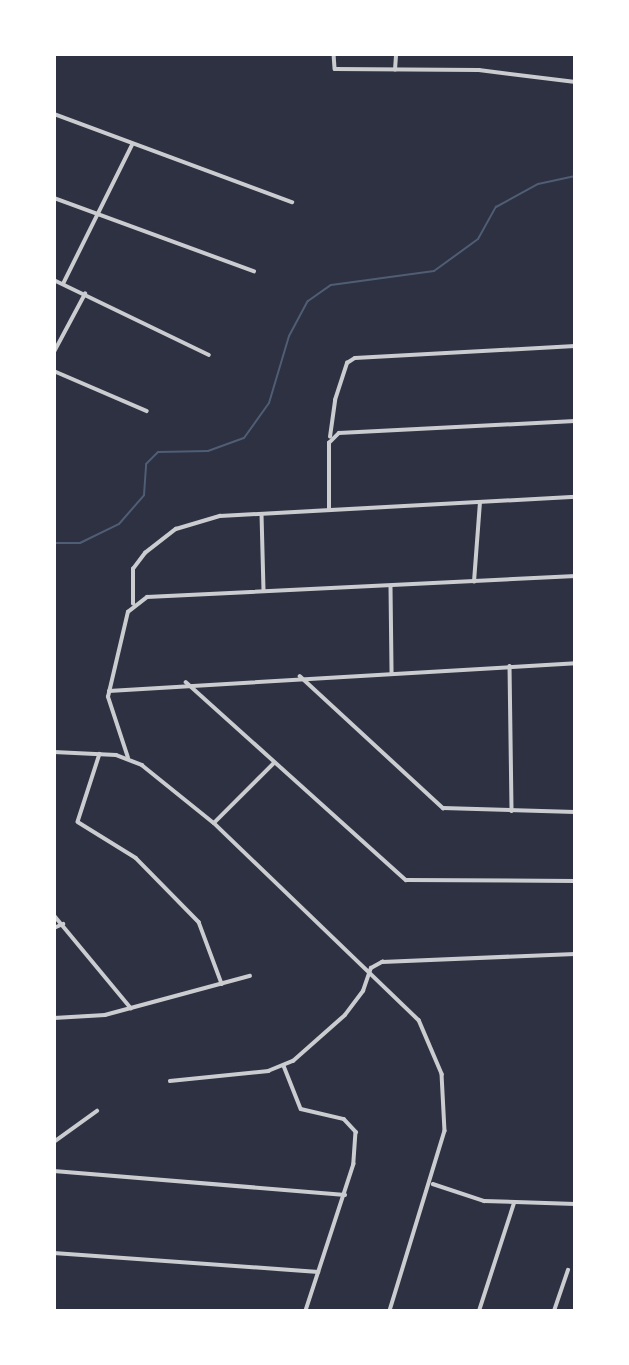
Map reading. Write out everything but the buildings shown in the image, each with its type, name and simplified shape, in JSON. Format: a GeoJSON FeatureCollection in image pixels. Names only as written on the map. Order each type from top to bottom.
{"type":"FeatureCollection","features":[{"type":"Feature","properties":{"kind":"street"},"geometry":{"type":"LineString","coordinates":[[334,54],[335,69],[479,70],[575,82]]}},
{"type":"Feature","properties":{"kind":"street"},"geometry":{"type":"LineString","coordinates":[[396,54],[396,69]]}},
{"type":"Feature","properties":{"kind":"street"},"geometry":{"type":"LineString","coordinates":[[54,114],[292,202]]}},
{"type":"Feature","properties":{"kind":"street"},"geometry":{"type":"LineString","coordinates":[[63,284],[132,145]]}},
{"type":"Feature","properties":{"kind":"street"},"geometry":{"type":"LineString","coordinates":[[54,198],[95,217],[254,271]]}},
{"type":"Feature","properties":{"kind":"street"},"geometry":{"type":"LineString","coordinates":[[54,280],[209,355]]}},
{"type":"Feature","properties":{"kind":"street"},"geometry":{"type":"LineString","coordinates":[[54,352],[85,294]]}},
{"type":"Feature","properties":{"kind":"street"},"geometry":{"type":"LineString","coordinates":[[329,510],[330,439],[335,400],[347,363],[355,358],[575,346]]}},
{"type":"Feature","properties":{"kind":"street"},"geometry":{"type":"LineString","coordinates":[[54,371],[147,411]]}},
{"type":"Feature","properties":{"kind":"street"},"geometry":{"type":"LineString","coordinates":[[330,439],[360,430],[575,421]]}},
{"type":"Feature","properties":{"kind":"street"},"geometry":{"type":"LineString","coordinates":[[128,758],[107,708],[132,604],[133,569],[176,529],[220,516],[575,497]]}},
{"type":"Feature","properties":{"kind":"street"},"geometry":{"type":"LineString","coordinates":[[474,582],[480,502]]}},
{"type":"Feature","properties":{"kind":"street"},"geometry":{"type":"LineString","coordinates":[[262,514],[264,591]]}},
{"type":"Feature","properties":{"kind":"street"},"geometry":{"type":"LineString","coordinates":[[132,604],[158,595],[575,576]]}},
{"type":"Feature","properties":{"kind":"street"},"geometry":{"type":"LineString","coordinates":[[391,586],[392,672]]}},
{"type":"Feature","properties":{"kind":"street"},"geometry":{"type":"LineString","coordinates":[[109,691],[186,682],[575,663]]}},
{"type":"Feature","properties":{"kind":"street"},"geometry":{"type":"LineString","coordinates":[[510,665],[512,811]]}},
{"type":"Feature","properties":{"kind":"street"},"geometry":{"type":"LineString","coordinates":[[299,676],[443,808],[575,812]]}},
{"type":"Feature","properties":{"kind":"street"},"geometry":{"type":"LineString","coordinates":[[186,682],[406,880],[575,881]]}},
{"type":"Feature","properties":{"kind":"street"},"geometry":{"type":"LineString","coordinates":[[54,752],[128,758],[214,823],[371,968],[419,1020],[442,1074],[445,1131],[433,1184],[390,1311]]}},
{"type":"Feature","properties":{"kind":"street"},"geometry":{"type":"LineString","coordinates":[[100,754],[78,822],[136,858],[199,922],[222,984]]}},
{"type":"Feature","properties":{"kind":"street"},"geometry":{"type":"LineString","coordinates":[[214,823],[274,762]]}},
{"type":"Feature","properties":{"kind":"street"},"geometry":{"type":"LineString","coordinates":[[54,915],[131,1008]]}},
{"type":"Feature","properties":{"kind":"street"},"geometry":{"type":"LineString","coordinates":[[54,928],[63,924]]}},
{"type":"Feature","properties":{"kind":"street"},"geometry":{"type":"LineString","coordinates":[[371,968],[414,959],[575,954]]}},
{"type":"Feature","properties":{"kind":"street"},"geometry":{"type":"LineString","coordinates":[[170,1081],[284,1066],[345,1015],[363,991],[371,968]]}},
{"type":"Feature","properties":{"kind":"street"},"geometry":{"type":"LineString","coordinates":[[54,1018],[131,1008],[250,976]]}},
{"type":"Feature","properties":{"kind":"street"},"geometry":{"type":"LineString","coordinates":[[284,1066],[301,1109],[344,1119],[356,1132],[345,1195],[306,1311]]}},
{"type":"Feature","properties":{"kind":"street"},"geometry":{"type":"LineString","coordinates":[[54,1142],[97,1111]]}},
{"type":"Feature","properties":{"kind":"street"},"geometry":{"type":"LineString","coordinates":[[54,1171],[345,1195]]}},
{"type":"Feature","properties":{"kind":"street"},"geometry":{"type":"LineString","coordinates":[[433,1184],[514,1203],[575,1204]]}},
{"type":"Feature","properties":{"kind":"street"},"geometry":{"type":"LineString","coordinates":[[479,1311],[514,1203]]}},
{"type":"Feature","properties":{"kind":"street"},"geometry":{"type":"LineString","coordinates":[[54,1253],[318,1272]]}},
{"type":"Feature","properties":{"kind":"street"},"geometry":{"type":"LineString","coordinates":[[554,1311],[568,1270]]}},
{"type":"Feature","properties":{"kind":"waterway"},"geometry":{"type":"LineString","coordinates":[[54,543],[80,543],[119,524],[144,495],[146,464],[158,452],[208,451],[244,438],[269,403],[289,336],[308,301],[331,285],[434,271],[478,239],[496,207],[538,184],[575,176]]}}]}
